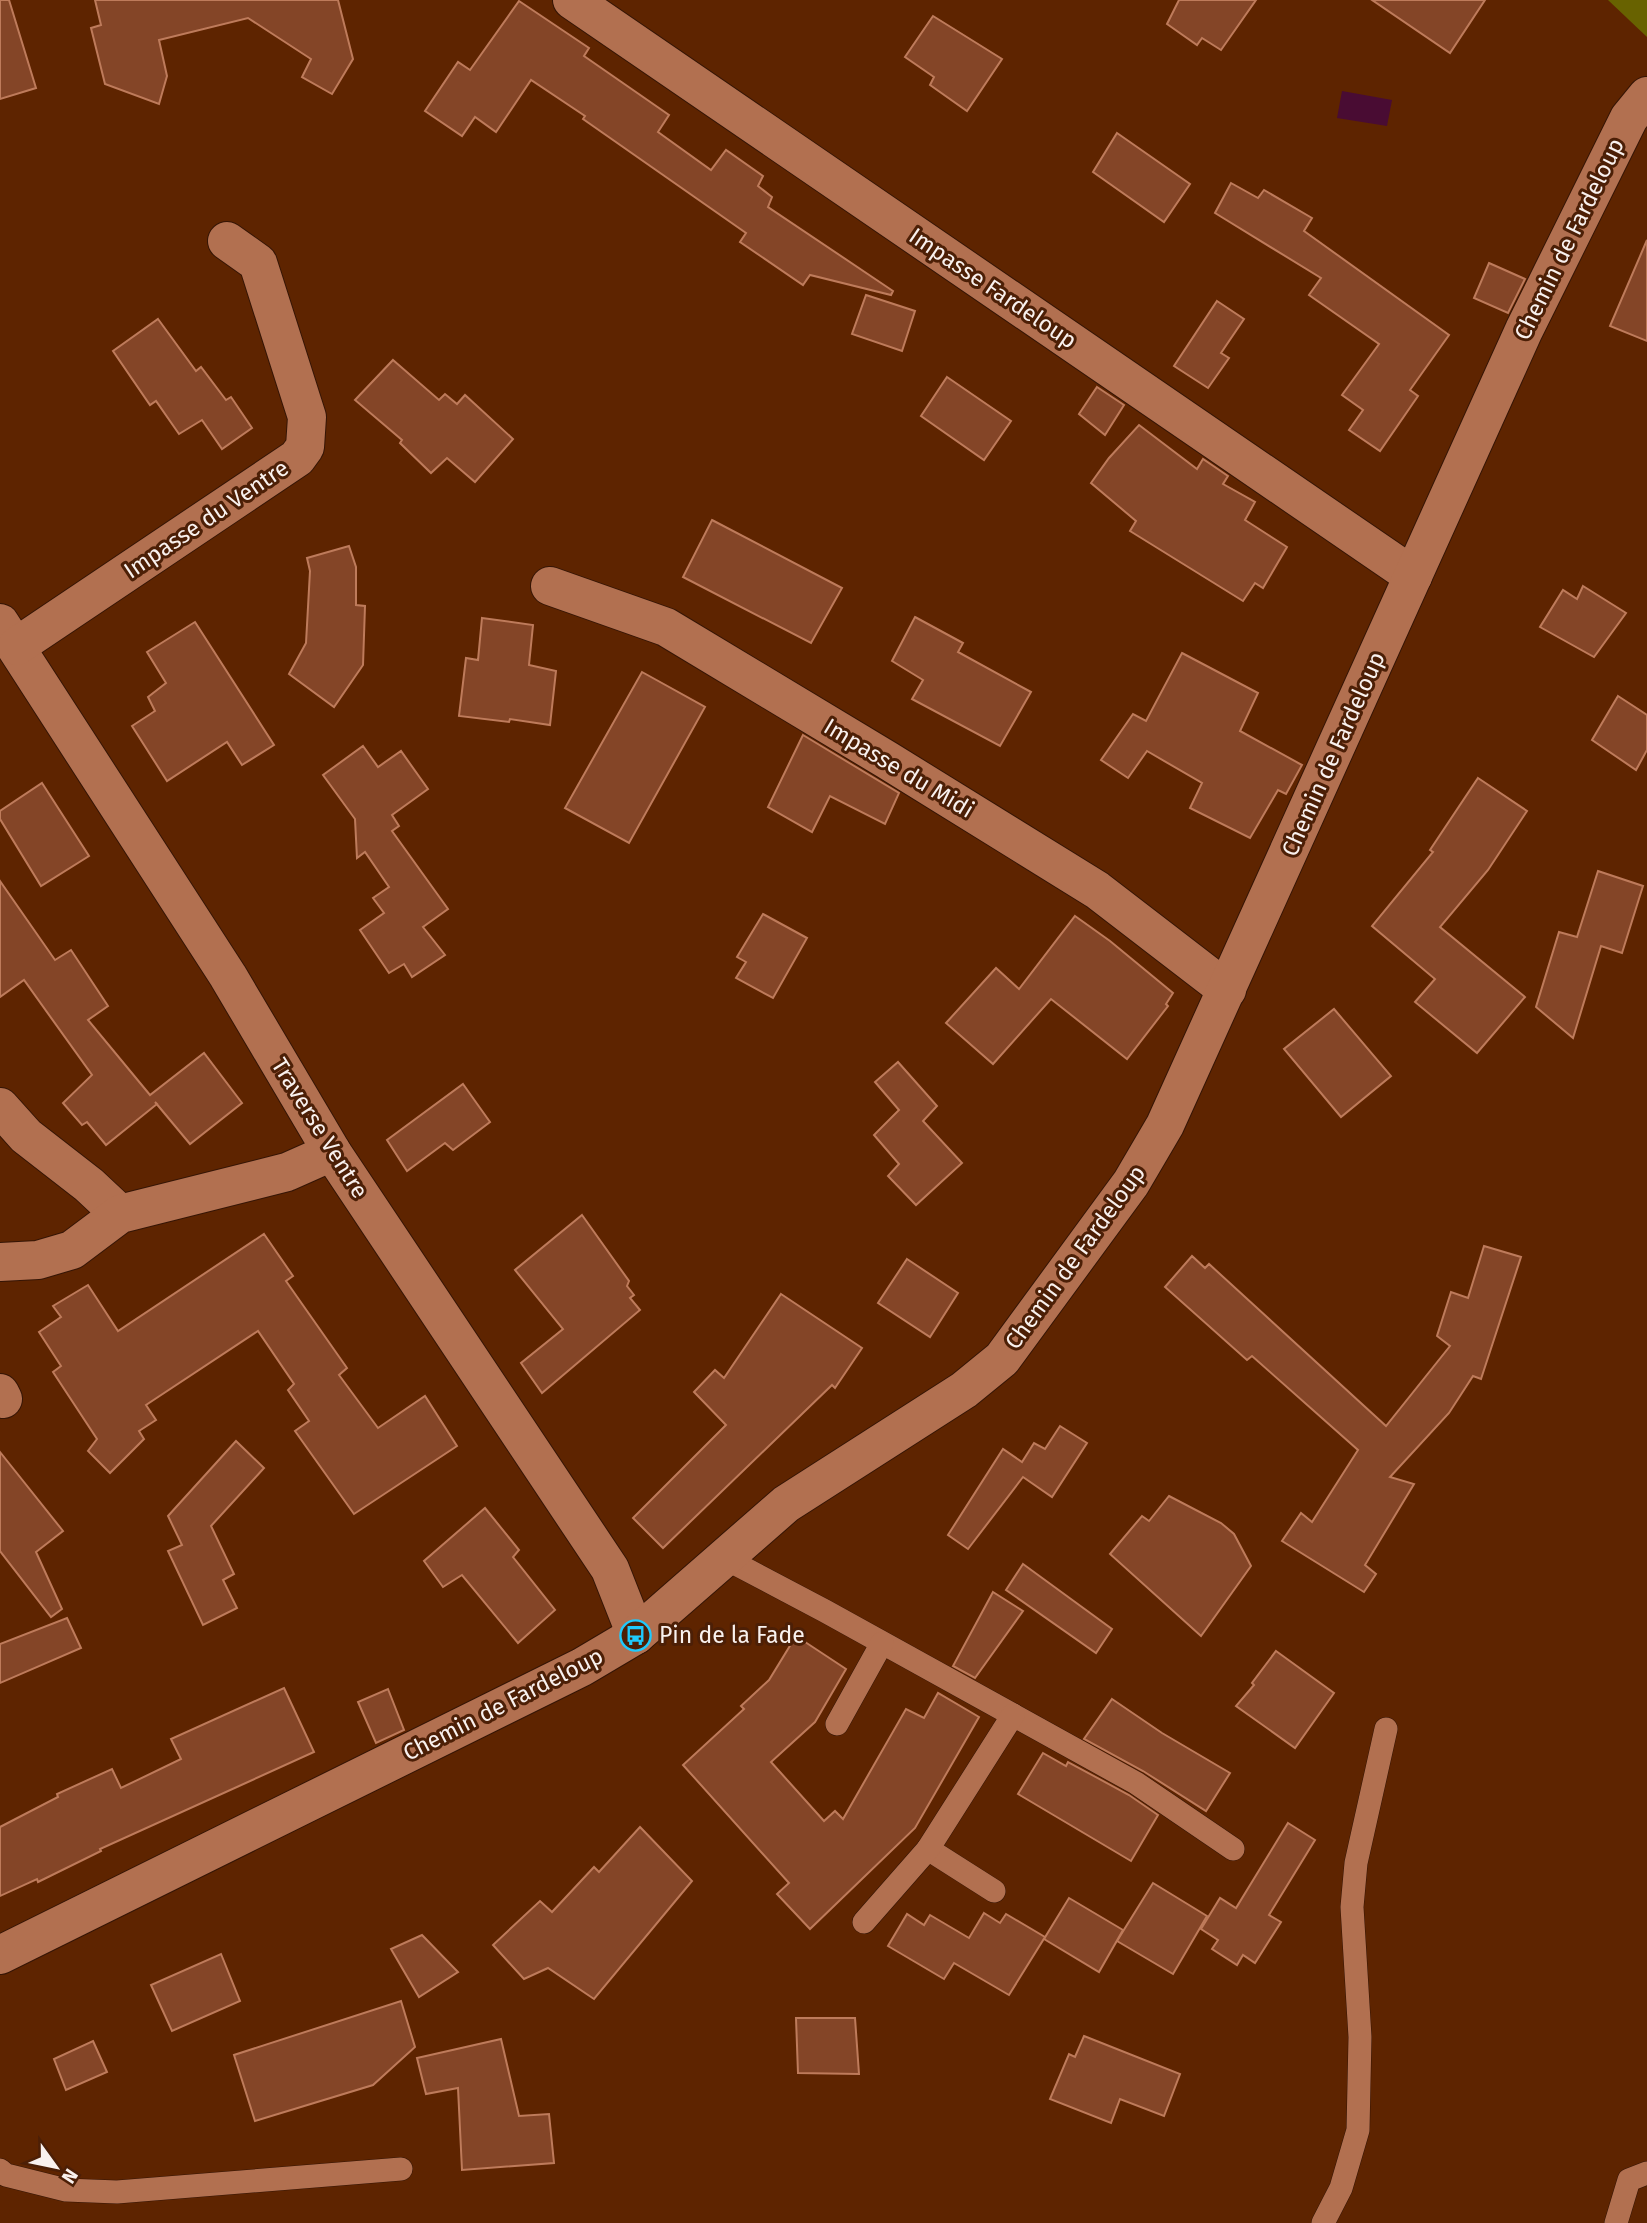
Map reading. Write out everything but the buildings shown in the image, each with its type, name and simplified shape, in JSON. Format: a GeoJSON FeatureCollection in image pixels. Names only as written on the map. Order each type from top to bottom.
{"type":"FeatureCollection","features":[{"type":"Feature","properties":{"kind":"street","name":"Impasse Fardeloup"},"geometry":{"type":"LineString","coordinates":[[572,0],[1413,576]]}},
{"type":"Feature","properties":{"kind":"street","name":"Chemin de Fardeloup"},"geometry":{"type":"LineString","coordinates":[[0,1955],[582,1667],[636,1635],[786,1504],[964,1390],[1002,1359],[1131,1183],[1165,1125],[1524,330],[1629,118],[1647,96]]}},
{"type":"Feature","properties":{"kind":"street","name":"Impasse du Ventre"},"geometry":{"type":"LineString","coordinates":[[8,635],[297,458],[305,447],[307,417],[258,262],[227,241]]}},
{"type":"Feature","properties":{"kind":"street","name":"Impasse du Midi"},"geometry":{"type":"LineString","coordinates":[[550,586],[666,627],[1097,890],[1227,990]]}},
{"type":"Feature","properties":{"kind":"street","name":"Traverse Ventre"},"geometry":{"type":"LineString","coordinates":[[8,635],[228,976],[332,1152],[610,1569],[636,1635]]}},
{"type":"Feature","properties":{"kind":"street"},"geometry":{"type":"LineString","coordinates":[[0,1107],[26,1136],[89,1185],[120,1214]]}},
{"type":"Feature","properties":{"kind":"street"},"geometry":{"type":"LineString","coordinates":[[0,1262],[38,1260],[72,1250],[120,1214],[287,1172],[332,1152]]}},
{"type":"Feature","properties":{"kind":"lane"},"geometry":{"type":"LineString","coordinates":[[726,1556],[736,1564],[1136,1783],[1233,1849]]}},
{"type":"Feature","properties":{"kind":"lane"},"geometry":{"type":"LineString","coordinates":[[836,1724],[882,1643]]}},
{"type":"Feature","properties":{"kind":"lane"},"geometry":{"type":"LineString","coordinates":[[864,1922],[928,1849],[1013,1715]]}},
{"type":"Feature","properties":{"kind":"lane"},"geometry":{"type":"LineString","coordinates":[[1323,2223],[1342,2188],[1358,2130],[1360,2038],[1352,1907],[1356,1863],[1386,1729]]}},
{"type":"Feature","properties":{"kind":"lane"},"geometry":{"type":"LineString","coordinates":[[928,1849],[994,1891]]}},
{"type":"Feature","properties":{"kind":"lane"},"geometry":{"type":"LineString","coordinates":[[0,2170],[6,2175],[66,2190],[117,2192],[401,2169]]}},
{"type":"Feature","properties":{"kind":"lane"},"geometry":{"type":"LineString","coordinates":[[1616,2223],[1629,2180],[1647,2173]]}},
{"type":"Feature","properties":{"kind":"shaded area"},"geometry":{"type":"Polygon","coordinates":[[[1608,0],[1647,0],[1647,37],[1608,0]]]}},
{"type":"Feature","properties":{"kind":"shaded area"},"geometry":{"type":"Polygon","coordinates":[[[1342,91],[1392,100],[1387,126],[1337,118],[1342,91]]]}},
{"type":"Feature","properties":{"kind":"place","name":"Pin de la Fade"},"geometry":{"type":"Point","coordinates":[636,1635]}}]}
